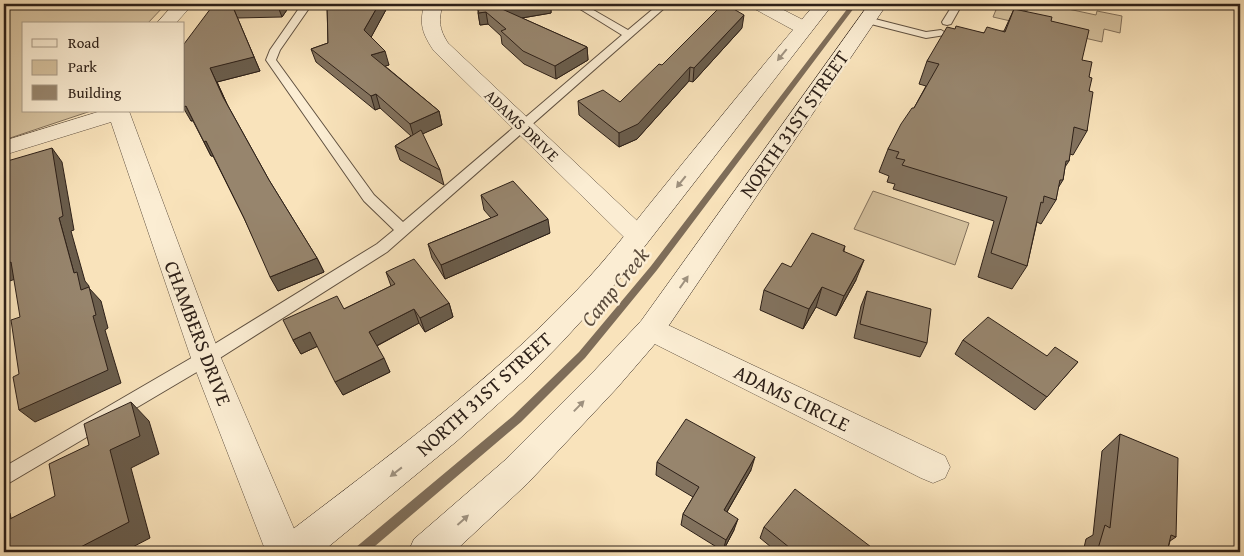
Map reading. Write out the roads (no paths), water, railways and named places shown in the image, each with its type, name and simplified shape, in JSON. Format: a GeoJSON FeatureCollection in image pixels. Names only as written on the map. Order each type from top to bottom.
{"type":"FeatureCollection","features":[{"type":"Feature","properties":{"kind":"main road"},"geometry":{"type":"LineString","coordinates":[[167,22],[184,4]]}},
{"type":"Feature","properties":{"kind":"main road","name":"ADAMS DRIVE"},"geometry":{"type":"LineString","coordinates":[[434,4],[428,18],[429,26],[441,47],[638,236]]}},
{"type":"Feature","properties":{"kind":"main road"},"geometry":{"type":"LineString","coordinates":[[760,4],[804,28]]}},
{"type":"Feature","properties":{"kind":"main road","name":"NORTH 31ST STREET"},"geometry":{"type":"LineString","coordinates":[[293,552],[404,465],[519,365],[588,296],[824,4]]}},
{"type":"Feature","properties":{"kind":"main road","name":"NORTH 31ST STREET"},"geometry":{"type":"LineString","coordinates":[[427,552],[516,472],[651,330],[872,12]]}},
{"type":"Feature","properties":{"kind":"main road"},"geometry":{"type":"LineString","coordinates":[[4,148],[118,112]]}},
{"type":"Feature","properties":{"kind":"main road","name":"CHAMBERS DRIVE"},"geometry":{"type":"LineString","coordinates":[[118,112],[206,358],[285,552]]}},
{"type":"Feature","properties":{"kind":"main road","name":"ADAMS CIRCLE"},"geometry":{"type":"LineString","coordinates":[[651,330],[932,466]]}},
{"type":"Feature","properties":{"kind":"lane"},"geometry":{"type":"LineString","coordinates":[[307,4],[274,50],[271,60],[369,198],[403,231]]}},
{"type":"Feature","properties":{"kind":"lane"},"geometry":{"type":"LineString","coordinates":[[577,4],[628,34]]}},
{"type":"Feature","properties":{"kind":"lane"},"geometry":{"type":"LineString","coordinates":[[4,477],[206,358],[357,265],[403,231],[664,4]]}},
{"type":"Feature","properties":{"kind":"lane"},"geometry":{"type":"LineString","coordinates":[[947,22],[954,8]]}},
{"type":"Feature","properties":{"kind":"lane"},"geometry":{"type":"LineString","coordinates":[[872,12],[926,35],[941,33]]}},
{"type":"Feature","properties":{"kind":"waterway","name":"Camp Creek"},"geometry":{"type":"LineString","coordinates":[[359,552],[517,419],[582,355],[654,268],[854,4]]}}]}
